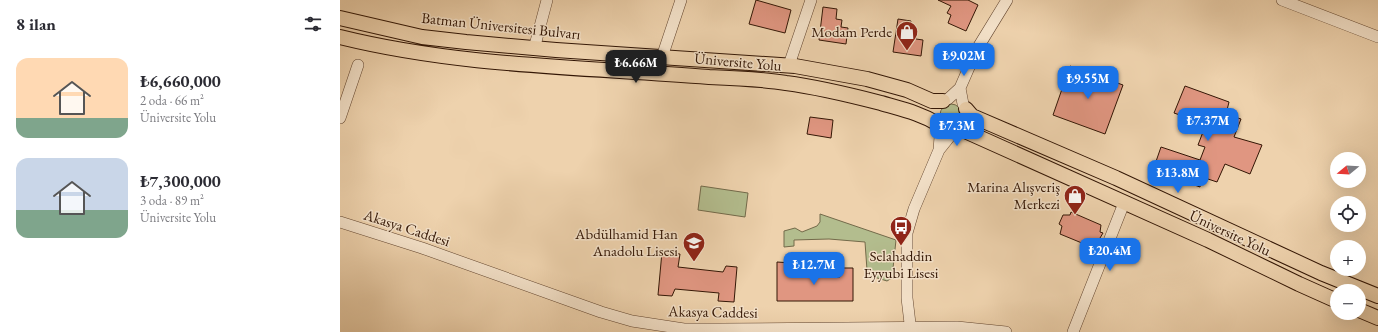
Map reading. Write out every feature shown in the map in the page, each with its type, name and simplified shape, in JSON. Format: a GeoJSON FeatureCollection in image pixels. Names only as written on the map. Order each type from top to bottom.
{"type":"FeatureCollection","features":[{"type":"Feature","properties":{"kind":"main road","name":"Batman Üniversitesi Bulvarı"},"geometry":{"type":"LineString","coordinates":[[340,18],[422,37],[534,49],[789,65],[867,79],[907,90],[932,100],[946,100]]}},
{"type":"Feature","properties":{"kind":"main road","name":"Üniversite Yolu"},"geometry":{"type":"LineString","coordinates":[[340,37],[410,52],[459,58],[522,64],[785,82],[856,97],[909,111],[926,117],[938,124]]}},
{"type":"Feature","properties":{"kind":"main road"},"geometry":{"type":"LineString","coordinates":[[964,107],[967,114],[964,124],[955,130],[946,130],[938,124],[935,114],[936,109],[946,100],[954,99],[964,107],[972,116],[1116,178],[1321,273],[1378,296]]}},
{"type":"Feature","properties":{"kind":"main road","name":"Üniversite Yolu"},"geometry":{"type":"LineString","coordinates":[[955,130],[964,131],[1020,155],[1330,298]]}},
{"type":"Feature","properties":{"kind":"main road"},"geometry":{"type":"LineString","coordinates":[[1366,313],[1378,318]]}},
{"type":"Feature","properties":{"kind":"street"},"geometry":{"type":"LineString","coordinates":[[534,49],[547,0]]}},
{"type":"Feature","properties":{"kind":"street"},"geometry":{"type":"LineString","coordinates":[[662,57],[681,0]]}},
{"type":"Feature","properties":{"kind":"street"},"geometry":{"type":"LineString","coordinates":[[789,65],[811,0]]}},
{"type":"Feature","properties":{"kind":"street"},"geometry":{"type":"LineString","coordinates":[[946,100],[960,88],[977,49],[1007,0]]}},
{"type":"Feature","properties":{"kind":"street"},"geometry":{"type":"LineString","coordinates":[[1282,0],[1378,37]]}},
{"type":"Feature","properties":{"kind":"street"},"geometry":{"type":"LineString","coordinates":[[340,118],[358,65]]}},
{"type":"Feature","properties":{"kind":"street"},"geometry":{"type":"LineString","coordinates":[[960,88],[964,107]]}},
{"type":"Feature","properties":{"kind":"street"},"geometry":{"type":"LineString","coordinates":[[938,124],[940,137],[939,150]]}},
{"type":"Feature","properties":{"kind":"street"},"geometry":{"type":"LineString","coordinates":[[911,329],[907,298],[907,233],[914,209],[939,150],[955,130]]}},
{"type":"Feature","properties":{"kind":"street"},"geometry":{"type":"LineString","coordinates":[[1074,332],[1124,202]]}},
{"type":"Feature","properties":{"kind":"street","name":"Akasya Caddesi"},"geometry":{"type":"LineString","coordinates":[[340,222],[422,248],[601,312],[660,327],[721,329],[911,329],[957,326],[1006,332]]}},
{"type":"Feature","properties":{"kind":"green space"},"geometry":{"type":"Polygon","coordinates":[[[951,104],[959,107],[962,115],[959,123],[951,126],[943,123],[940,115],[943,107],[951,104]]]}},
{"type":"Feature","properties":{"kind":"green space"},"geometry":{"type":"Polygon","coordinates":[[[701,186],[748,193],[745,217],[698,210],[701,186]]]}},
{"type":"Feature","properties":{"kind":"green space"},"geometry":{"type":"Polygon","coordinates":[[[820,214],[896,240],[892,278],[887,281],[874,277],[867,270],[865,242],[829,239],[794,240],[794,246],[784,247],[784,231],[795,228],[802,232],[817,226],[820,222],[820,214]]]}},
{"type":"Feature","properties":{"kind":"building"},"geometry":{"type":"Polygon","coordinates":[[[756,0],[791,10],[785,33],[749,24],[756,0]]]}},
{"type":"Feature","properties":{"kind":"building"},"geometry":{"type":"Polygon","coordinates":[[[938,0],[968,0],[978,5],[966,31],[948,23],[951,15],[947,13],[951,6],[938,0]]]}},
{"type":"Feature","properties":{"kind":"building"},"geometry":{"type":"Polygon","coordinates":[[[823,7],[837,9],[836,19],[842,20],[841,27],[848,28],[846,44],[819,40],[823,7]]]}},
{"type":"Feature","properties":{"kind":"building"},"geometry":{"type":"Polygon","coordinates":[[[898,19],[911,21],[910,30],[917,31],[916,39],[923,40],[921,56],[893,52],[898,19]]]}},
{"type":"Feature","properties":{"kind":"building"},"geometry":{"type":"Polygon","coordinates":[[[1070,66],[1123,85],[1105,134],[1053,115],[1070,66]]]}},
{"type":"Feature","properties":{"kind":"building"},"geometry":{"type":"Polygon","coordinates":[[[1185,86],[1229,102],[1226,114],[1241,119],[1234,137],[1262,145],[1250,174],[1225,164],[1217,182],[1202,177],[1200,187],[1153,170],[1161,147],[1200,160],[1205,147],[1198,145],[1206,124],[1174,113],[1185,86]]]}},
{"type":"Feature","properties":{"kind":"building"},"geometry":{"type":"Polygon","coordinates":[[[810,117],[833,120],[831,138],[807,134],[810,117]]]}},
{"type":"Feature","properties":{"kind":"building"},"geometry":{"type":"Polygon","coordinates":[[[1071,212],[1101,225],[1100,232],[1103,233],[1094,248],[1060,234],[1062,226],[1059,224],[1063,215],[1070,215],[1071,212]]]}},
{"type":"Feature","properties":{"kind":"building"},"geometry":{"type":"Polygon","coordinates":[[[662,252],[680,254],[678,267],[723,272],[726,266],[737,267],[734,302],[718,301],[719,293],[675,289],[672,296],[658,295],[662,252]]]}},
{"type":"Feature","properties":{"kind":"building"},"geometry":{"type":"Polygon","coordinates":[[[777,262],[792,263],[792,277],[840,277],[840,268],[853,268],[853,301],[777,301],[777,262]]]}},
{"type":"Feature","properties":{"kind":"place","name":"Modam Perde"},"geometry":{"type":"Point","coordinates":[907,52]}},
{"type":"Feature","properties":{"kind":"place","name":"Marina Alışveriş Merkezi"},"geometry":{"type":"Point","coordinates":[1075,216]}},
{"type":"Feature","properties":{"kind":"place","name":"Selahaddin Eyyubi Lisesi"},"geometry":{"type":"Point","coordinates":[901,246]}},
{"type":"Feature","properties":{"kind":"place","name":"Abdülhamid Han Anadolu Lisesi"},"geometry":{"type":"Point","coordinates":[694,262]}}]}
